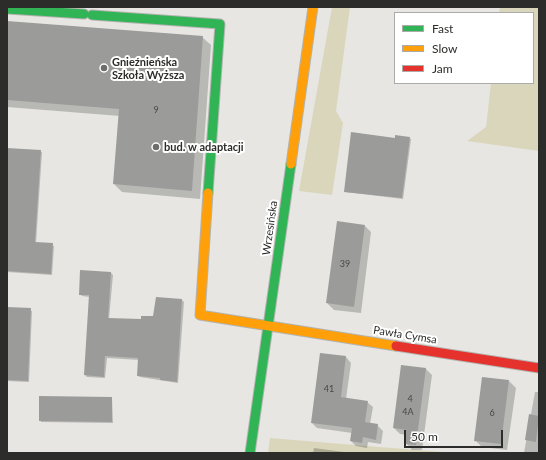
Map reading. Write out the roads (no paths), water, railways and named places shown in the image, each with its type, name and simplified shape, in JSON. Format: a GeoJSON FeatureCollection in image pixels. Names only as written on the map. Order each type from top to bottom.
{"type":"FeatureCollection","features":[{"type":"Feature","properties":{"kind":"street","name":"Wrzesińska"},"geometry":{"type":"LineString","coordinates":[[250,453],[313,7]]}},
{"type":"Feature","properties":{"kind":"street","name":"Pawła Cymsa"},"geometry":{"type":"LineString","coordinates":[[7,9],[220,24],[200,315],[268,327],[539,368]]}},
{"type":"Feature","properties":{"kind":"place","name":"Gnieźnieńska Szkoła Wyższa"},"geometry":{"type":"Point","coordinates":[104,68]}},
{"type":"Feature","properties":{"kind":"place","name":"bud. w adaptacji"},"geometry":{"type":"Point","coordinates":[156,147]}}]}
